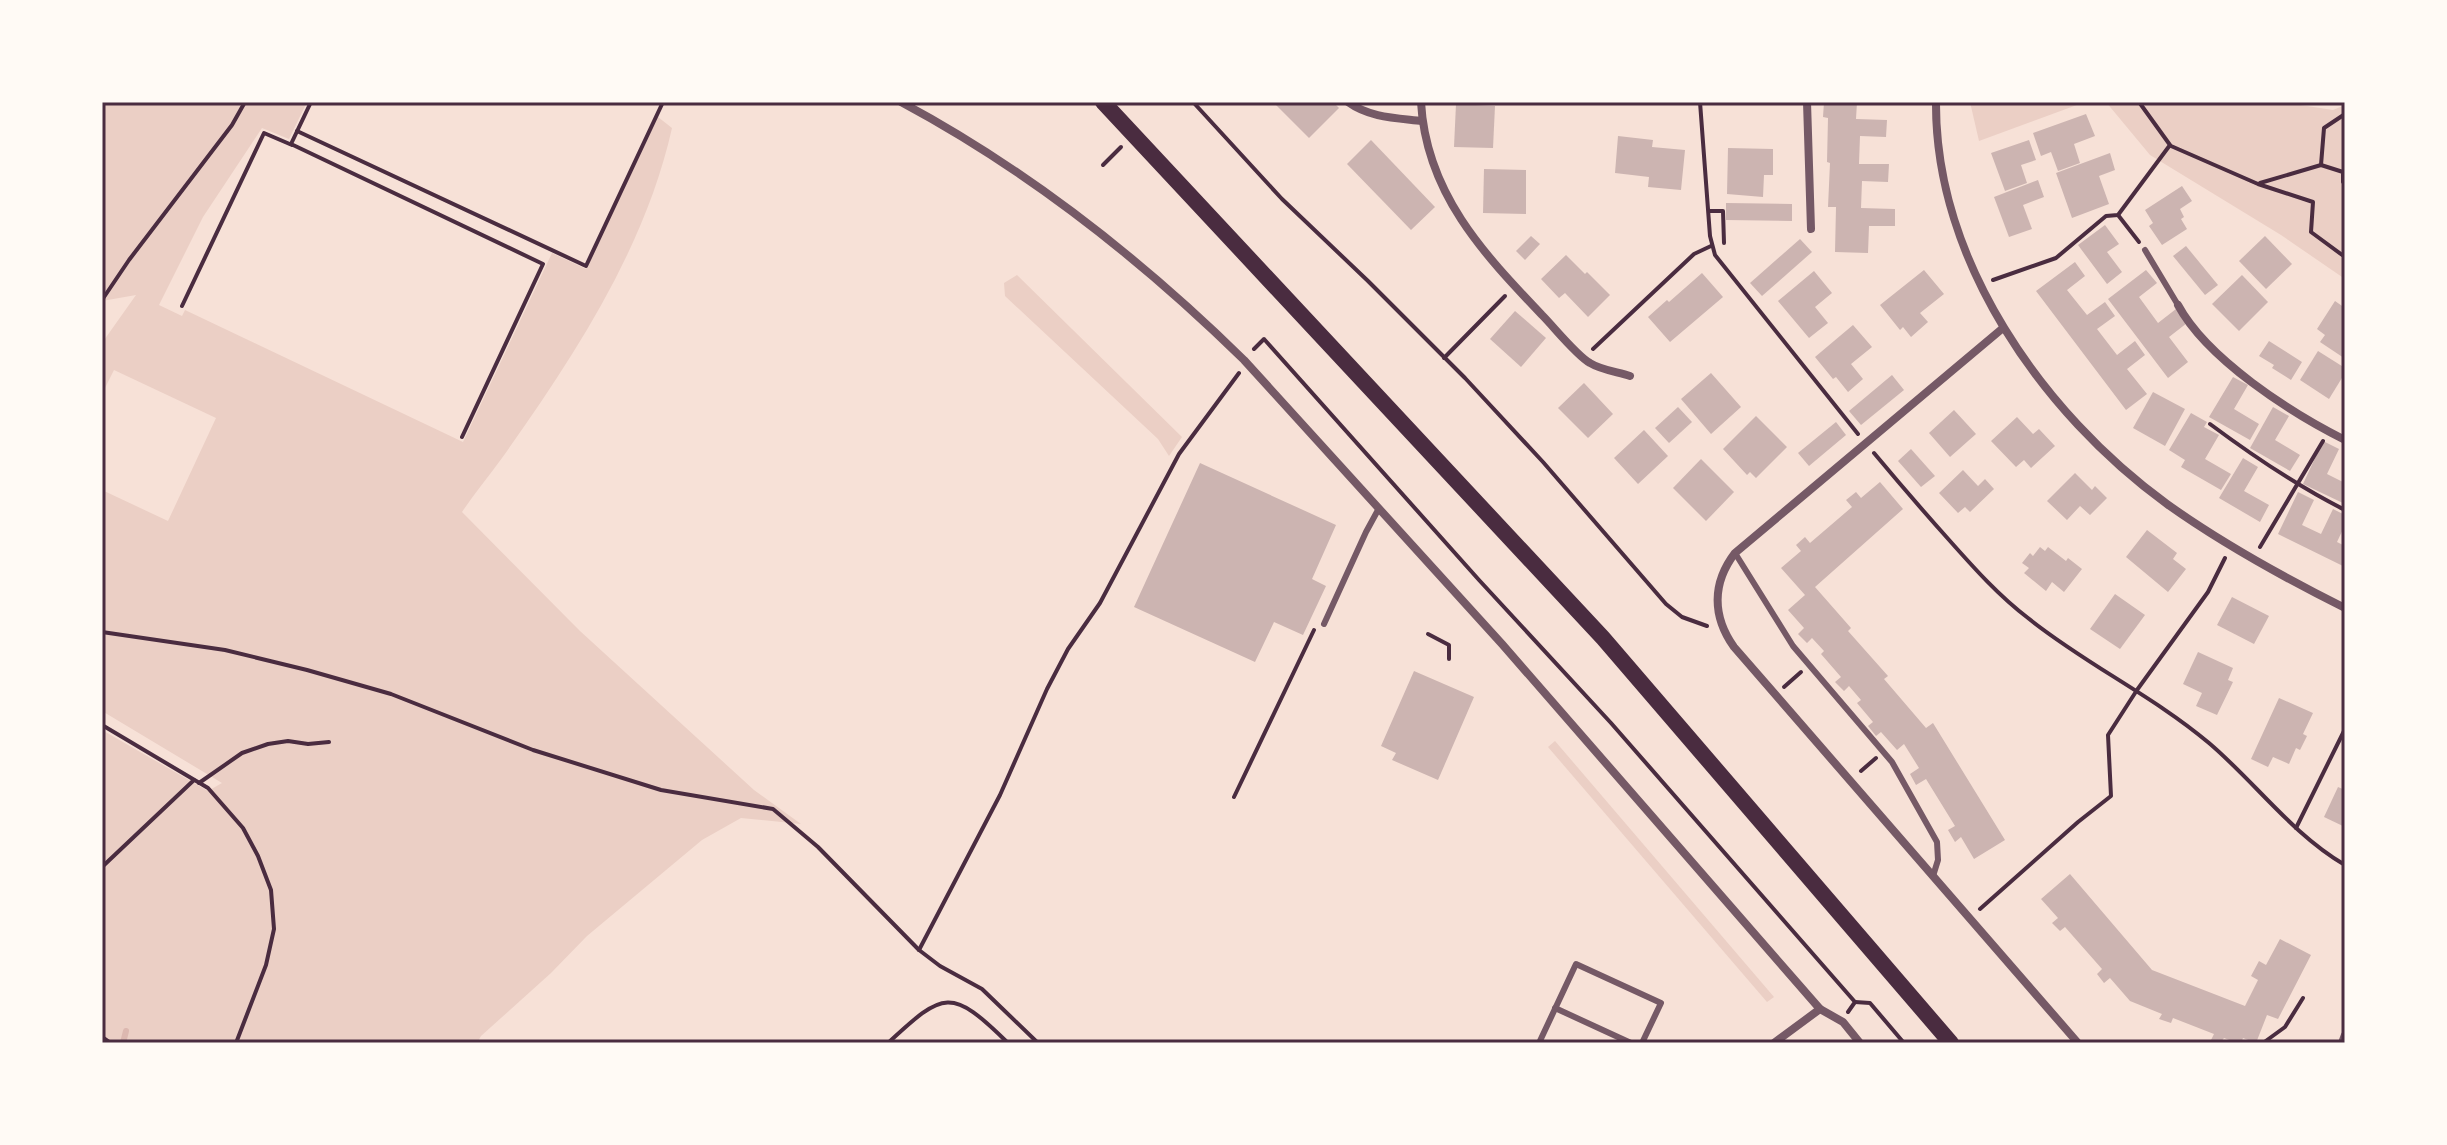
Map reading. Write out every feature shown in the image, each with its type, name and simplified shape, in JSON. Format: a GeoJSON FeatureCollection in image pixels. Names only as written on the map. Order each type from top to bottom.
{"type":"FeatureCollection","features":[{"type":"Feature","properties":{"kind":"main road"},"geometry":{"type":"LineString","coordinates":[[1103,102],[1603,638],[1951,1043]]}},
{"type":"Feature","properties":{"kind":"street"},"geometry":{"type":"LineString","coordinates":[[901,102],[1016,172],[1077,215],[1161,283],[1245,361],[1502,644],[1820,1009],[1843,1022],[1860,1043]]}},
{"type":"Feature","properties":{"kind":"street"},"geometry":{"type":"LineString","coordinates":[[1348,102],[1372,114],[1422,121]]}},
{"type":"Feature","properties":{"kind":"street"},"geometry":{"type":"LineString","coordinates":[[1421,102],[1422,121],[1441,184],[1457,216],[1489,259],[1589,363],[1630,376]]}},
{"type":"Feature","properties":{"kind":"street"},"geometry":{"type":"LineString","coordinates":[[1807,102],[1811,229]]}},
{"type":"Feature","properties":{"kind":"street"},"geometry":{"type":"LineString","coordinates":[[1936,102],[1938,155],[1952,209],[1980,285],[2003,328],[2063,406],[2114,459],[2164,502],[2253,559],[2345,608]]}},
{"type":"Feature","properties":{"kind":"street"},"geometry":{"type":"LineString","coordinates":[[2178,305],[2186,320],[2227,361],[2273,396],[2345,440]]}},
{"type":"Feature","properties":{"kind":"street"},"geometry":{"type":"LineString","coordinates":[[2003,328],[1735,553],[1721,578],[1717,611],[1734,647],[2078,1043]]}},
{"type":"Feature","properties":{"kind":"street"},"geometry":{"type":"LineString","coordinates":[[1774,1043],[1820,1009]]}},
{"type":"Feature","properties":{"kind":"street"},"geometry":{"type":"LineString","coordinates":[[2342,1043],[2345,1035]]}},
{"type":"Feature","properties":{"kind":"lane"},"geometry":{"type":"LineString","coordinates":[[2145,250],[2178,305]]}},
{"type":"Feature","properties":{"kind":"lane"},"geometry":{"type":"LineString","coordinates":[[1324,624],[1378,510]]}},
{"type":"Feature","properties":{"kind":"lane"},"geometry":{"type":"LineString","coordinates":[[1735,553],[1793,646],[1892,762],[1937,842],[1938,860],[1933,876]]}},
{"type":"Feature","properties":{"kind":"lane"},"geometry":{"type":"LineString","coordinates":[[1539,1043],[1576,964],[1661,1003],[1642,1043]]}},
{"type":"Feature","properties":{"kind":"lane"},"geometry":{"type":"LineString","coordinates":[[1555,1008],[1631,1043]]}},
{"type":"Feature","properties":{"kind":"path"},"geometry":{"type":"LineString","coordinates":[[102,300],[232,125],[245,102]]}},
{"type":"Feature","properties":{"kind":"path"},"geometry":{"type":"LineString","coordinates":[[294,146],[291,144],[311,102]]}},
{"type":"Feature","properties":{"kind":"path"},"geometry":{"type":"LineString","coordinates":[[297,131],[586,266],[663,102]]}},
{"type":"Feature","properties":{"kind":"path"},"geometry":{"type":"LineString","coordinates":[[1193,102],[1282,199],[1444,358],[1543,462],[1666,604],[1691,621],[1710,627],[1721,625]]}},
{"type":"Feature","properties":{"kind":"path"},"geometry":{"type":"LineString","coordinates":[[1700,102],[1711,246],[1715,255],[1867,444],[1996,590],[2027,618],[2137,690],[2209,743],[2296,828],[2345,865]]}},
{"type":"Feature","properties":{"kind":"path"},"geometry":{"type":"LineString","coordinates":[[2139,102],[2170,145],[2258,184],[2313,202],[2311,232],[2345,257]]}},
{"type":"Feature","properties":{"kind":"path"},"geometry":{"type":"LineString","coordinates":[[2321,165],[2324,128],[2345,114]]}},
{"type":"Feature","properties":{"kind":"path"},"geometry":{"type":"LineString","coordinates":[[182,306],[264,133],[294,146],[543,264],[462,437]]}},
{"type":"Feature","properties":{"kind":"path"},"geometry":{"type":"LineString","coordinates":[[1103,165],[1135,134]]}},
{"type":"Feature","properties":{"kind":"path"},"geometry":{"type":"LineString","coordinates":[[1980,285],[2056,258],[2106,216],[2118,215],[2170,145]]}},
{"type":"Feature","properties":{"kind":"path"},"geometry":{"type":"LineString","coordinates":[[2258,184],[2321,165],[2343,172],[2345,183]]}},
{"type":"Feature","properties":{"kind":"path"},"geometry":{"type":"LineString","coordinates":[[1709,211],[1723,211],[1724,243]]}},
{"type":"Feature","properties":{"kind":"path"},"geometry":{"type":"LineString","coordinates":[[2118,215],[2145,250]]}},
{"type":"Feature","properties":{"kind":"path"},"geometry":{"type":"LineString","coordinates":[[1584,358],[1694,254],[1711,246]]}},
{"type":"Feature","properties":{"kind":"path"},"geometry":{"type":"LineString","coordinates":[[1444,358],[1516,287]]}},
{"type":"Feature","properties":{"kind":"path"},"geometry":{"type":"LineString","coordinates":[[919,950],[1000,795],[1068,649],[1100,603],[1179,454],[1264,339],[1611,723],[1855,1002],[1870,1003],[1904,1043]]}},
{"type":"Feature","properties":{"kind":"path"},"geometry":{"type":"LineString","coordinates":[[2210,424],[2258,460],[2345,510]]}},
{"type":"Feature","properties":{"kind":"path"},"geometry":{"type":"LineString","coordinates":[[2253,559],[2329,431]]}},
{"type":"Feature","properties":{"kind":"path"},"geometry":{"type":"LineString","coordinates":[[1969,918],[2111,796],[2108,735],[2208,592],[2216,574]]}},
{"type":"Feature","properties":{"kind":"path"},"geometry":{"type":"LineString","coordinates":[[1234,797],[1312,630],[1324,624]]}},
{"type":"Feature","properties":{"kind":"path"},"geometry":{"type":"LineString","coordinates":[[102,632],[225,650],[307,670],[391,694],[533,750],[661,790],[773,809],[818,847],[919,950],[940,966],[982,989],[1038,1043]]}},
{"type":"Feature","properties":{"kind":"path"},"geometry":{"type":"LineString","coordinates":[[1428,634],[1449,645],[1449,659]]}},
{"type":"Feature","properties":{"kind":"path"},"geometry":{"type":"LineString","coordinates":[[1776,694],[1809,664]]}},
{"type":"Feature","properties":{"kind":"path"},"geometry":{"type":"LineString","coordinates":[[102,725],[208,788],[243,828],[258,856],[271,890],[274,929],[266,965],[236,1043]]}},
{"type":"Feature","properties":{"kind":"path"},"geometry":{"type":"LineString","coordinates":[[2296,828],[2345,729]]}},
{"type":"Feature","properties":{"kind":"path"},"geometry":{"type":"LineString","coordinates":[[102,867],[197,782],[242,753],[288,741],[308,744],[329,742]]}},
{"type":"Feature","properties":{"kind":"path"},"geometry":{"type":"LineString","coordinates":[[1850,780],[1883,752]]}},
{"type":"Feature","properties":{"kind":"path"},"geometry":{"type":"LineString","coordinates":[[2263,1043],[2285,1027],[2303,998]]}},
{"type":"Feature","properties":{"kind":"path"},"geometry":{"type":"LineString","coordinates":[[888,1043],[918,1015],[936,1003],[947,1002],[969,1008],[1008,1043]]}},
{"type":"Feature","properties":{"kind":"path"},"geometry":{"type":"LineString","coordinates":[[1843,1022],[1855,1002]]}},
{"type":"Feature","properties":{"kind":"path"},"geometry":{"type":"LineString","coordinates":[[102,1037],[110,1043]]}},
{"type":"Feature","properties":{"kind":"shaded area"},"geometry":{"type":"Polygon","coordinates":[[[102,102],[307,102],[289,139],[262,128],[203,217],[159,305],[182,316],[185,310],[463,442],[552,253],[586,269],[658,117],[672,128],[644,217],[604,301],[555,381],[462,512],[580,631],[754,790],[801,824],[741,818],[702,840],[587,936],[477,1043],[102,1043],[102,730],[208,791],[222,783],[102,711],[102,490],[168,521],[216,418],[114,370],[102,394],[102,343],[136,295],[102,301],[102,102]]]}},
{"type":"Feature","properties":{"kind":"shaded area"},"geometry":{"type":"Polygon","coordinates":[[[1970,102],[2085,102],[1979,141],[1970,102]]]}},
{"type":"Feature","properties":{"kind":"shaded area"},"geometry":{"type":"Polygon","coordinates":[[[2106,102],[2281,102],[2333,110],[2345,105],[2345,279],[2281,235],[2150,155],[2106,102]]]}},
{"type":"Feature","properties":{"kind":"shaded area"},"geometry":{"type":"Polygon","coordinates":[[[1017,275],[1182,437],[1169,456],[1158,439],[1005,296],[1004,283],[1017,275]]]}},
{"type":"Feature","properties":{"kind":"shaded area"},"geometry":{"type":"Polygon","coordinates":[[[1555,741],[1774,997],[1767,1002],[1548,747],[1555,741]]]}},
{"type":"Feature","properties":{"kind":"building"},"geometry":{"type":"Polygon","coordinates":[[[1273,102],[1333,102],[1339,108],[1309,138],[1273,102]]]}},
{"type":"Feature","properties":{"kind":"building"},"geometry":{"type":"Polygon","coordinates":[[[1824,102],[1857,102],[1856,119],[1887,120],[1886,137],[1860,136],[1859,164],[1889,164],[1888,182],[1862,181],[1861,208],[1895,209],[1895,226],[1869,226],[1868,253],[1835,252],[1836,207],[1828,207],[1830,163],[1827,162],[1828,118],[1823,117],[1824,102]]]}},
{"type":"Feature","properties":{"kind":"building"},"geometry":{"type":"Polygon","coordinates":[[[1456,104],[1495,106],[1493,148],[1454,147],[1456,104]]]}},
{"type":"Feature","properties":{"kind":"building"},"geometry":{"type":"Polygon","coordinates":[[[2086,114],[2095,136],[2074,144],[2080,163],[2058,171],[2051,152],[2041,156],[2033,133],[2086,114]]]}},
{"type":"Feature","properties":{"kind":"building"},"geometry":{"type":"Polygon","coordinates":[[[1618,136],[1653,140],[1652,147],[1685,150],[1681,190],[1648,187],[1649,177],[1615,173],[1618,136]]]}},
{"type":"Feature","properties":{"kind":"building"},"geometry":{"type":"Polygon","coordinates":[[[1371,140],[1435,207],[1411,230],[1347,164],[1371,140]]]}},
{"type":"Feature","properties":{"kind":"building"},"geometry":{"type":"Polygon","coordinates":[[[2029,140],[2036,160],[2021,165],[2027,183],[2005,191],[1991,153],[2029,140]]]}},
{"type":"Feature","properties":{"kind":"building"},"geometry":{"type":"Polygon","coordinates":[[[1728,148],[1773,149],[1773,175],[1764,175],[1763,197],[1727,194],[1728,148]]]}},
{"type":"Feature","properties":{"kind":"building"},"geometry":{"type":"Polygon","coordinates":[[[2110,153],[2115,170],[2099,176],[2109,204],[2072,218],[2056,173],[2110,153]]]}},
{"type":"Feature","properties":{"kind":"building"},"geometry":{"type":"Polygon","coordinates":[[[1484,169],[1526,170],[1526,214],[1483,213],[1484,169]]]}},
{"type":"Feature","properties":{"kind":"building"},"geometry":{"type":"Polygon","coordinates":[[[2038,180],[2044,197],[2023,205],[2032,229],[2009,237],[1994,197],[2038,180]]]}},
{"type":"Feature","properties":{"kind":"building"},"geometry":{"type":"Polygon","coordinates":[[[2182,186],[2192,201],[2180,209],[2187,229],[2162,245],[2149,226],[2153,223],[2145,210],[2182,186]]]}},
{"type":"Feature","properties":{"kind":"building"},"geometry":{"type":"Polygon","coordinates":[[[1726,203],[1792,204],[1792,221],[1726,220],[1726,203]]]}},
{"type":"Feature","properties":{"kind":"building"},"geometry":{"type":"Polygon","coordinates":[[[2105,225],[2119,244],[2107,252],[2122,272],[2107,284],[2078,245],[2105,225]]]}},
{"type":"Feature","properties":{"kind":"building"},"geometry":{"type":"Polygon","coordinates":[[[1531,236],[1540,244],[1525,260],[1516,251],[1531,236]]]}},
{"type":"Feature","properties":{"kind":"building"},"geometry":{"type":"Polygon","coordinates":[[[2265,236],[2292,264],[2266,289],[2239,261],[2265,236]]]}},
{"type":"Feature","properties":{"kind":"building"},"geometry":{"type":"Polygon","coordinates":[[[1800,239],[1812,252],[1762,296],[1750,283],[1800,239]]]}},
{"type":"Feature","properties":{"kind":"building"},"geometry":{"type":"Polygon","coordinates":[[[2186,246],[2218,285],[2205,295],[2173,256],[2186,246]]]}},
{"type":"Feature","properties":{"kind":"building"},"geometry":{"type":"Polygon","coordinates":[[[1566,255],[1610,295],[1588,317],[1565,293],[1559,298],[1541,279],[1566,255]]]}},
{"type":"Feature","properties":{"kind":"building"},"geometry":{"type":"Polygon","coordinates":[[[2075,262],[2085,276],[2067,290],[2087,315],[2105,302],[2115,316],[2097,329],[2117,355],[2135,341],[2145,355],[2127,369],[2147,394],[2126,410],[2036,291],[2075,262]]]}},
{"type":"Feature","properties":{"kind":"building"},"geometry":{"type":"Polygon","coordinates":[[[1924,270],[1944,294],[1920,313],[1928,322],[1911,337],[1903,327],[1900,330],[1880,305],[1924,270]]]}},
{"type":"Feature","properties":{"kind":"building"},"geometry":{"type":"Polygon","coordinates":[[[2146,270],[2157,283],[2139,297],[2158,323],[2176,309],[2187,323],[2169,337],[2188,362],[2168,378],[2108,299],[2146,270]]]}},
{"type":"Feature","properties":{"kind":"building"},"geometry":{"type":"Polygon","coordinates":[[[1814,271],[1832,293],[1815,307],[1828,323],[1809,338],[1778,301],[1814,271]]]}},
{"type":"Feature","properties":{"kind":"building"},"geometry":{"type":"Polygon","coordinates":[[[1702,273],[1723,297],[1670,342],[1648,317],[1702,273]]]}},
{"type":"Feature","properties":{"kind":"building"},"geometry":{"type":"Polygon","coordinates":[[[2242,275],[2268,302],[2239,331],[2212,304],[2242,275]]]}},
{"type":"Feature","properties":{"kind":"building"},"geometry":{"type":"Polygon","coordinates":[[[2335,301],[2345,308],[2344,358],[2320,342],[2325,335],[2317,329],[2335,301]]]}},
{"type":"Feature","properties":{"kind":"building"},"geometry":{"type":"Polygon","coordinates":[[[1515,311],[1546,338],[1521,367],[1490,339],[1515,311]]]}},
{"type":"Feature","properties":{"kind":"building"},"geometry":{"type":"Polygon","coordinates":[[[1853,325],[1872,347],[1851,364],[1863,379],[1848,392],[1815,357],[1853,325]]]}},
{"type":"Feature","properties":{"kind":"building"},"geometry":{"type":"Polygon","coordinates":[[[2269,341],[2302,362],[2291,380],[2259,356],[2269,341]]]}},
{"type":"Feature","properties":{"kind":"building"},"geometry":{"type":"Polygon","coordinates":[[[2318,351],[2345,368],[2329,399],[2300,380],[2318,351]]]}},
{"type":"Feature","properties":{"kind":"building"},"geometry":{"type":"Polygon","coordinates":[[[1711,373],[1741,407],[1711,434],[1681,399],[1711,373]]]}},
{"type":"Feature","properties":{"kind":"building"},"geometry":{"type":"Polygon","coordinates":[[[1892,375],[1904,390],[1861,425],[1849,411],[1892,375]]]}},
{"type":"Feature","properties":{"kind":"building"},"geometry":{"type":"Polygon","coordinates":[[[2233,377],[2248,385],[2234,409],[2259,424],[2250,440],[2209,417],[2233,377]]]}},
{"type":"Feature","properties":{"kind":"building"},"geometry":{"type":"Polygon","coordinates":[[[1584,383],[1613,414],[1588,438],[1558,408],[1584,383]]]}},
{"type":"Feature","properties":{"kind":"building"},"geometry":{"type":"Polygon","coordinates":[[[2153,392],[2185,409],[2165,446],[2133,428],[2153,392]]]}},
{"type":"Feature","properties":{"kind":"building"},"geometry":{"type":"Polygon","coordinates":[[[1678,407],[1692,422],[1669,443],[1655,428],[1678,407]]]}},
{"type":"Feature","properties":{"kind":"building"},"geometry":{"type":"Polygon","coordinates":[[[2273,407],[2289,416],[2275,440],[2300,455],[2290,471],[2250,448],[2273,407]]]}},
{"type":"Feature","properties":{"kind":"building"},"geometry":{"type":"Polygon","coordinates":[[[1954,410],[1976,434],[1950,457],[1929,433],[1954,410]]]}},
{"type":"Feature","properties":{"kind":"building"},"geometry":{"type":"Polygon","coordinates":[[[2191,413],[2207,422],[2204,427],[2219,435],[2205,459],[2231,474],[2221,490],[2181,467],[2185,460],[2169,450],[2191,413]]]}},
{"type":"Feature","properties":{"kind":"building"},"geometry":{"type":"Polygon","coordinates":[[[1756,416],[1787,447],[1756,478],[1750,472],[1747,475],[1723,449],[1756,416]]]}},
{"type":"Feature","properties":{"kind":"building"},"geometry":{"type":"Polygon","coordinates":[[[2017,417],[2033,434],[2039,429],[2055,446],[2031,468],[2024,460],[2016,467],[1991,441],[2017,417]]]}},
{"type":"Feature","properties":{"kind":"building"},"geometry":{"type":"Polygon","coordinates":[[[1836,422],[1846,435],[1809,466],[1798,453],[1836,422]]]}},
{"type":"Feature","properties":{"kind":"building"},"geometry":{"type":"Polygon","coordinates":[[[1644,430],[1668,456],[1638,484],[1614,458],[1644,430]]]}},
{"type":"Feature","properties":{"kind":"building"},"geometry":{"type":"Polygon","coordinates":[[[2323,441],[2339,449],[2327,474],[2345,483],[2345,504],[2303,484],[2323,441]]]}},
{"type":"Feature","properties":{"kind":"building"},"geometry":{"type":"Polygon","coordinates":[[[1911,449],[1935,476],[1921,487],[1898,461],[1911,449]]]}},
{"type":"Feature","properties":{"kind":"building"},"geometry":{"type":"Polygon","coordinates":[[[2243,458],[2258,467],[2244,491],[2269,505],[2260,522],[2219,498],[2243,458]]]}},
{"type":"Feature","properties":{"kind":"building"},"geometry":{"type":"Polygon","coordinates":[[[1701,459],[1734,492],[1706,521],[1673,488],[1701,459]]]}},
{"type":"Feature","properties":{"kind":"building"},"geometry":{"type":"Polygon","coordinates":[[[1200,463],[1336,525],[1312,579],[1326,586],[1303,635],[1274,622],[1255,662],[1134,607],[1200,463]]]}},
{"type":"Feature","properties":{"kind":"building"},"geometry":{"type":"Polygon","coordinates":[[[1963,470],[1978,486],[1985,479],[1994,489],[1970,512],[1965,507],[1958,513],[1939,493],[1963,470]]]}},
{"type":"Feature","properties":{"kind":"building"},"geometry":{"type":"Polygon","coordinates":[[[2075,473],[2092,490],[2095,486],[2107,498],[2090,515],[2080,506],[2067,520],[2047,501],[2075,473]]]}},
{"type":"Feature","properties":{"kind":"building"},"geometry":{"type":"Polygon","coordinates":[[[1880,482],[1903,509],[1815,587],[1851,628],[1848,631],[1888,676],[1884,679],[1926,728],[1933,723],[2005,840],[1974,859],[1961,837],[1955,842],[1948,830],[1955,826],[1926,779],[1916,785],[1910,774],[1919,768],[1904,744],[1897,750],[1881,732],[1876,736],[1868,726],[1873,722],[1857,703],[1861,700],[1849,686],[1844,691],[1835,682],[1841,677],[1812,638],[1807,643],[1798,634],[1804,628],[1788,610],[1805,595],[1781,568],[1801,551],[1796,545],[1805,537],[1810,543],[1852,507],[1846,500],[1856,492],[1861,498],[1880,482]]]}},
{"type":"Feature","properties":{"kind":"building"},"geometry":{"type":"Polygon","coordinates":[[[2298,492],[2314,500],[2302,525],[2321,534],[2333,509],[2345,515],[2345,525],[2337,542],[2345,546],[2345,567],[2278,534],[2298,492]]]}},
{"type":"Feature","properties":{"kind":"building"},"geometry":{"type":"Polygon","coordinates":[[[2147,530],[2177,553],[2173,559],[2186,569],[2168,592],[2126,557],[2147,530]]]}},
{"type":"Feature","properties":{"kind":"building"},"geometry":{"type":"Polygon","coordinates":[[[2040,547],[2045,551],[2048,547],[2082,569],[2064,592],[2052,582],[2046,591],[2024,573],[2029,568],[2022,563],[2040,547]]]}},
{"type":"Feature","properties":{"kind":"building"},"geometry":{"type":"Polygon","coordinates":[[[2115,594],[2145,615],[2120,649],[2090,629],[2115,594]]]}},
{"type":"Feature","properties":{"kind":"building"},"geometry":{"type":"Polygon","coordinates":[[[2232,597],[2269,616],[2254,644],[2217,625],[2232,597]]]}},
{"type":"Feature","properties":{"kind":"building"},"geometry":{"type":"Polygon","coordinates":[[[2198,652],[2233,668],[2228,680],[2233,682],[2217,715],[2196,706],[2202,693],[2183,684],[2198,652]]]}},
{"type":"Feature","properties":{"kind":"building"},"geometry":{"type":"Polygon","coordinates":[[[1414,671],[1474,697],[1438,780],[1392,760],[1396,753],[1381,746],[1414,671]]]}},
{"type":"Feature","properties":{"kind":"building"},"geometry":{"type":"Polygon","coordinates":[[[2279,698],[2313,713],[2303,734],[2307,736],[2300,750],[2296,748],[2289,764],[2273,757],[2268,767],[2251,759],[2279,698]]]}},
{"type":"Feature","properties":{"kind":"building"},"geometry":{"type":"Polygon","coordinates":[[[2338,787],[2345,790],[2345,827],[2324,817],[2338,787]]]}},
{"type":"Feature","properties":{"kind":"building"},"geometry":{"type":"Polygon","coordinates":[[[2070,874],[2152,970],[2245,1006],[2258,980],[2251,976],[2259,961],[2266,965],[2280,939],[2311,955],[2278,1019],[2267,1015],[2256,1043],[2243,1038],[2241,1043],[2224,1038],[2220,1043],[2211,1040],[2214,1034],[2173,1018],[2171,1023],[2159,1019],[2162,1014],[2130,1001],[2110,978],[2104,983],[2097,974],[2102,969],[2065,927],[2060,931],[2052,923],[2058,918],[2041,899],[2070,874]]]}},
{"type":"Feature","properties":{"kind":"waterway"},"geometry":{"type":"LineString","coordinates":[[123,1043],[126,1031]]}}]}
